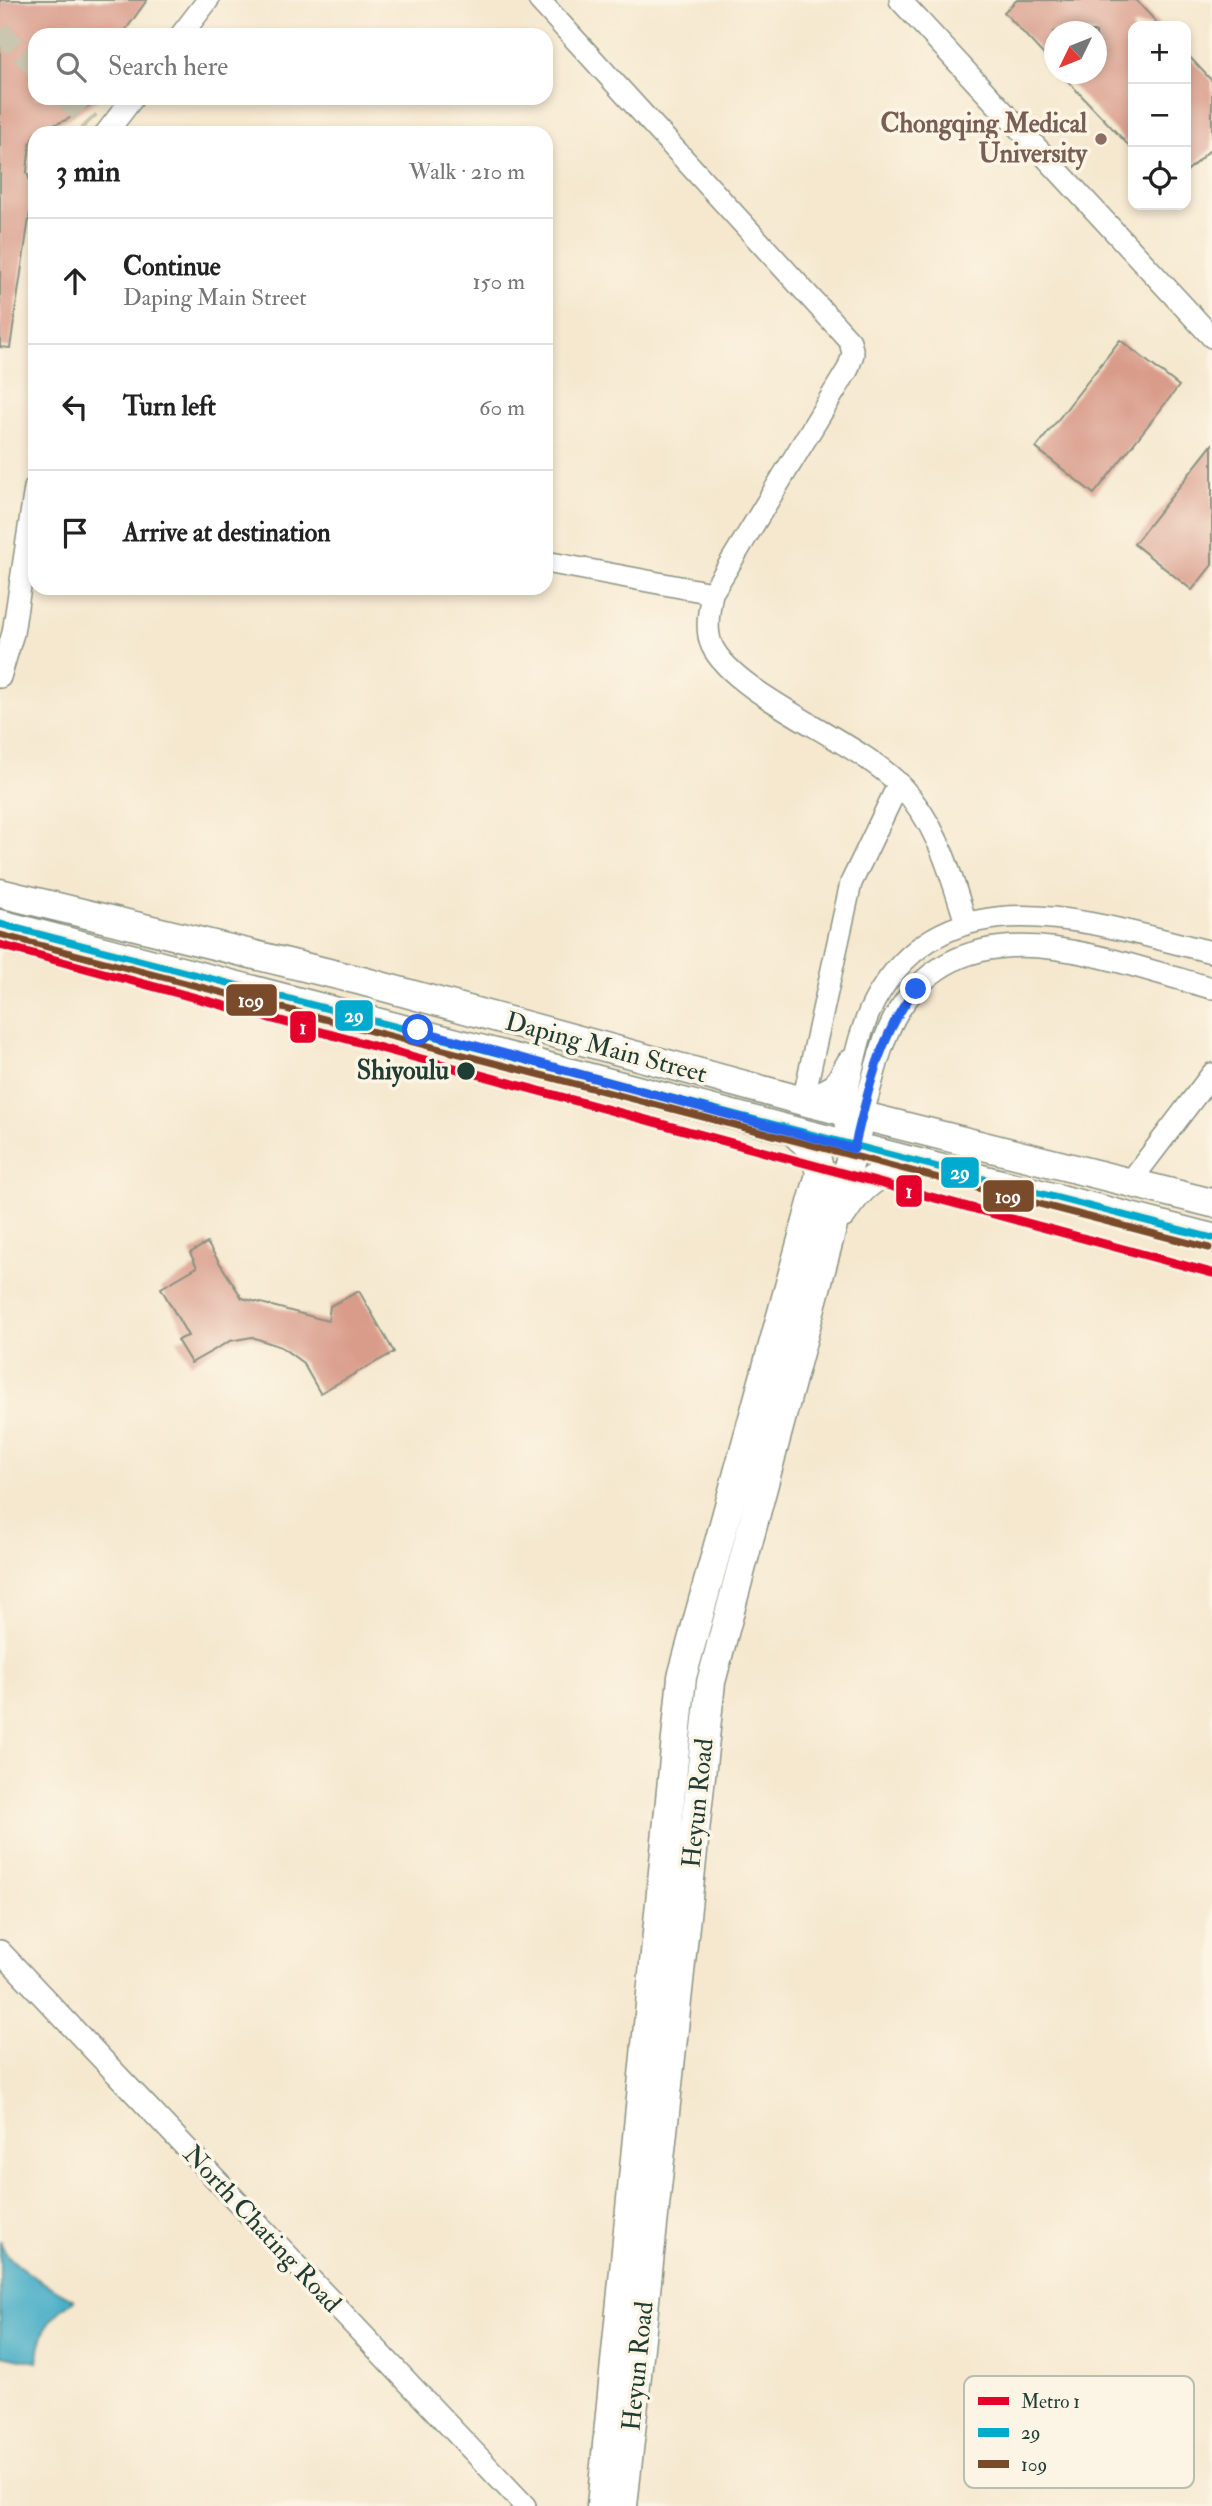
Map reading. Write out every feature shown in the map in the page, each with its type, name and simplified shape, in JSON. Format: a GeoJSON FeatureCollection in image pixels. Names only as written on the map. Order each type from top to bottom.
{"type":"FeatureCollection","features":[{"type":"Feature","properties":{"kind":"main road","name":"Daping Main Street"},"geometry":{"type":"LineString","coordinates":[[0,894],[362,981],[852,1114],[1212,1203]]}},
{"type":"Feature","properties":{"kind":"main road","name":"Daping Main Street"},"geometry":{"type":"LineString","coordinates":[[0,924],[418,1030],[854,1149],[1212,1238]]}},
{"type":"Feature","properties":{"kind":"main road","name":"Heyun Road"},"geometry":{"type":"LineString","coordinates":[[623,2506],[711,1682],[854,1149],[852,1114]]}},
{"type":"Feature","properties":{"kind":"main road","name":"Heyun Road"},"geometry":{"type":"LineString","coordinates":[[601,2506],[682,1677],[820,1174],[815,1151],[795,1133]]}},
{"type":"Feature","properties":{"kind":"main road"},"geometry":{"type":"LineString","coordinates":[[831,1231],[854,1194],[867,1182],[882,1172],[914,1163]]}},
{"type":"Feature","properties":{"kind":"street"},"geometry":{"type":"LineString","coordinates":[[186,28],[208,0]]}},
{"type":"Feature","properties":{"kind":"street"},"geometry":{"type":"LineString","coordinates":[[539,0],[850,341],[853,354],[848,369],[712,593],[708,618],[711,644],[724,664],[899,783],[924,813],[940,842],[966,923]]}},
{"type":"Feature","properties":{"kind":"street"},"geometry":{"type":"LineString","coordinates":[[900,0],[1212,337]]}},
{"type":"Feature","properties":{"kind":"street"},"geometry":{"type":"LineString","coordinates":[[103,126],[126,105]]}},
{"type":"Feature","properties":{"kind":"street"},"geometry":{"type":"LineString","coordinates":[[0,677],[13,633],[28,534]]}},
{"type":"Feature","properties":{"kind":"street"},"geometry":{"type":"LineString","coordinates":[[553,563],[712,593]]}},
{"type":"Feature","properties":{"kind":"street"},"geometry":{"type":"LineString","coordinates":[[803,1101],[843,912],[864,852],[899,783]]}},
{"type":"Feature","properties":{"kind":"street"},"geometry":{"type":"LineString","coordinates":[[803,1101],[826,1092],[841,1077],[878,995],[910,957],[943,932],[966,923],[998,915],[1073,919],[1212,952]]}},
{"type":"Feature","properties":{"kind":"street"},"geometry":{"type":"LineString","coordinates":[[852,1114],[899,1011],[934,972],[954,959],[981,949],[1034,945],[1067,950],[1212,988]]}},
{"type":"Feature","properties":{"kind":"street"},"geometry":{"type":"LineString","coordinates":[[852,1114],[866,1020]]}},
{"type":"Feature","properties":{"kind":"street"},"geometry":{"type":"LineString","coordinates":[[1130,1182],[1212,1074]]}},
{"type":"Feature","properties":{"kind":"street","name":"North Chating Road"},"geometry":{"type":"LineString","coordinates":[[0,1951],[524,2506]]}},
{"type":"Feature","properties":{"kind":"water"},"geometry":{"type":"Polygon","coordinates":[[[0,2241],[10,2258],[20,2266],[74,2300],[57,2313],[47,2326],[37,2362],[0,2355],[0,2241]]]}},
{"type":"Feature","properties":{"kind":"building"},"geometry":{"type":"Polygon","coordinates":[[[0,0],[147,0],[127,28],[28,28],[28,105],[90,105],[52,126],[28,126],[28,225],[10,348],[0,347],[0,0]]]}},
{"type":"Feature","properties":{"kind":"building"},"geometry":{"type":"Polygon","coordinates":[[[1017,0],[1136,0],[1155,21],[1128,21],[1128,145],[1070,84],[1107,84],[1107,21],[1044,21],[1044,55],[1004,12],[1017,0]]]}},
{"type":"Feature","properties":{"kind":"building"},"geometry":{"type":"Polygon","coordinates":[[[1191,58],[1212,81],[1212,148],[1191,167],[1191,58]]]}},
{"type":"Feature","properties":{"kind":"building"},"geometry":{"type":"Polygon","coordinates":[[[1120,340],[1179,386],[1094,494],[1036,448],[1120,340]]]}},
{"type":"Feature","properties":{"kind":"building"},"geometry":{"type":"Polygon","coordinates":[[[1212,445],[1212,565],[1192,590],[1134,544],[1212,445]]]}},
{"type":"Feature","properties":{"kind":"building"},"geometry":{"type":"Polygon","coordinates":[[[207,1243],[242,1298],[328,1321],[330,1306],[359,1291],[394,1352],[320,1393],[303,1363],[281,1347],[252,1337],[230,1341],[191,1363],[177,1340],[188,1336],[161,1288],[197,1267],[190,1253],[207,1243]]]}},
{"type":"Feature","properties":{"kind":"tunnel"},"geometry":{"type":"LineString","coordinates":[[0,31],[28,60]]}},
{"type":"Feature","properties":{"kind":"tunnel"},"geometry":{"type":"LineString","coordinates":[[73,105],[90,123]]}},
{"type":"Feature","properties":{"kind":"metro line","name":"1"},"geometry":{"type":"LineString","coordinates":[[0,945],[1212,1273]]}},
{"type":"Feature","properties":{"kind":"transit line","name":"29"},"geometry":{"type":"LineString","coordinates":[[0,924],[1212,1238]]}},
{"type":"Feature","properties":{"kind":"transit line","name":"109"},"geometry":{"type":"LineString","coordinates":[[0,935],[1209,1248]]}},
{"type":"Feature","properties":{"kind":"place","name":"Chongqing Medical University"},"geometry":{"type":"Point","coordinates":[1101,139]}},
{"type":"Feature","properties":{"kind":"place","name":"Shiyoulu"},"geometry":{"type":"Point","coordinates":[466,1071]}},
{"type":"Feature","properties":{"kind":"route"},"geometry":{"type":"LineString","coordinates":[[418,1030],[854,1149],[889,1031],[899,1011],[916,989]]}}]}
